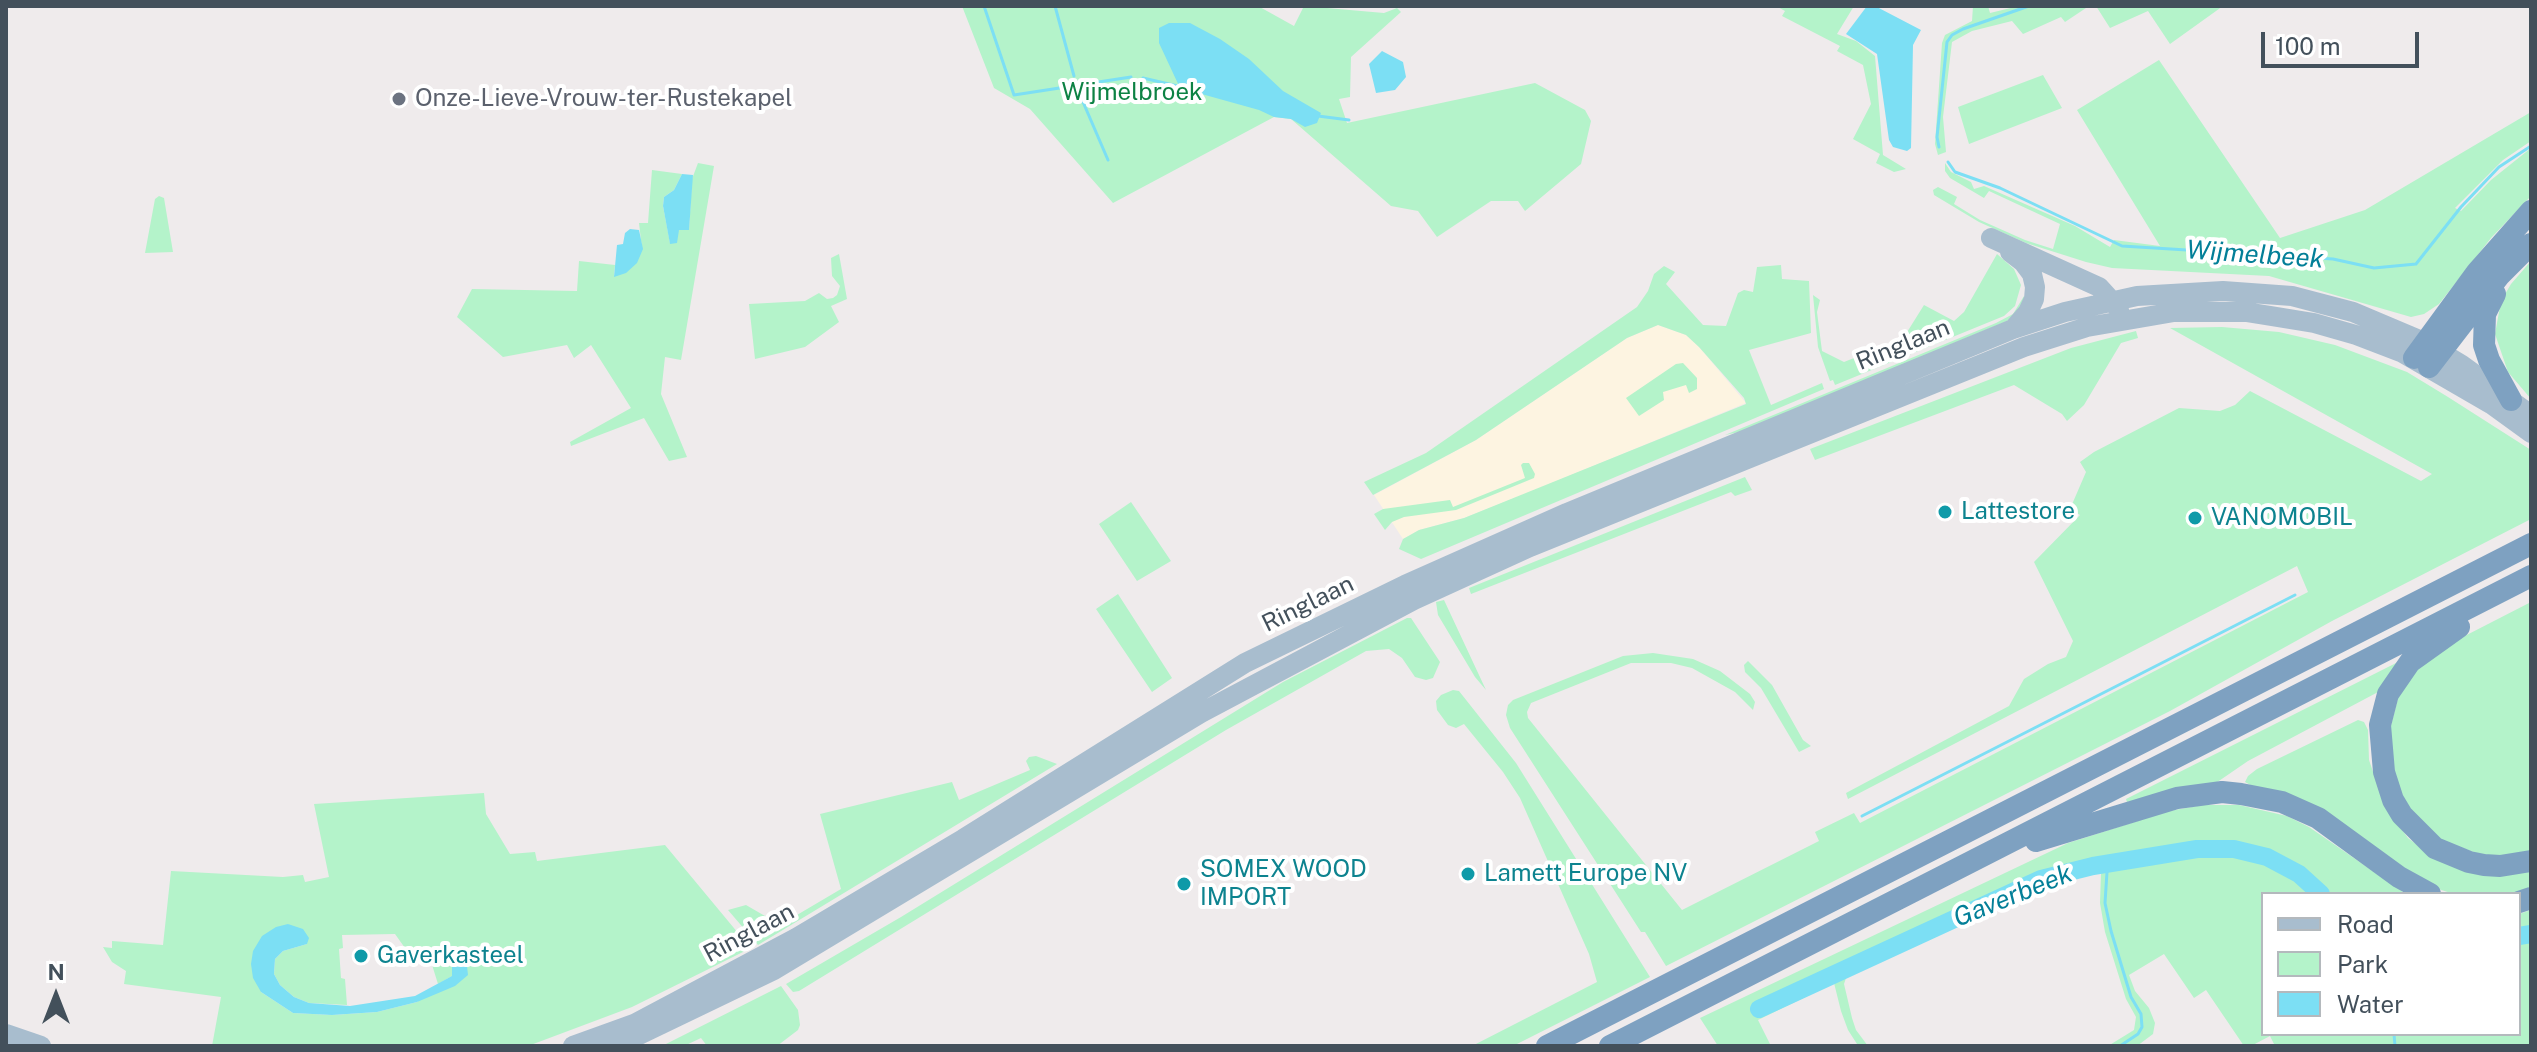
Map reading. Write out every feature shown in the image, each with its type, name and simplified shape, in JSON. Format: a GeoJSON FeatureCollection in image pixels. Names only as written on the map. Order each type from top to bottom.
{"type":"FeatureCollection","features":[{"type":"Feature","properties":{"kind":"highway"},"geometry":{"type":"LineString","coordinates":[[2427,354],[2477,272],[2531,211]]}},
{"type":"Feature","properties":{"kind":"highway"},"geometry":{"type":"LineString","coordinates":[[2427,354],[2531,244]]}},
{"type":"Feature","properties":{"kind":"highway"},"geometry":{"type":"LineString","coordinates":[[2511,266],[2491,299],[2483,330],[2489,360],[2511,400]]}},
{"type":"Feature","properties":{"kind":"highway"},"geometry":{"type":"LineString","coordinates":[[1547,1046],[2531,544]]}},
{"type":"Feature","properties":{"kind":"highway"},"geometry":{"type":"LineString","coordinates":[[1610,1046],[2531,576]]}},
{"type":"Feature","properties":{"kind":"highway"},"geometry":{"type":"LineString","coordinates":[[2499,592],[2461,625],[2410,662],[2388,694],[2382,712],[2380,740],[2384,772],[2393,800],[2409,824],[2425,840],[2446,854],[2469,862],[2500,866],[2531,861]]}},
{"type":"Feature","properties":{"kind":"highway"},"geometry":{"type":"LineString","coordinates":[[1938,879],[2052,835],[2125,812],[2177,798],[2222,792],[2264,797],[2318,818],[2399,877],[2426,892]]}},
{"type":"Feature","properties":{"kind":"main road"},"geometry":{"type":"LineString","coordinates":[[2013,329],[2028,312],[2034,299],[2032,274],[2023,262],[1991,238],[2085,293],[2111,302],[2131,318]]}},
{"type":"Feature","properties":{"kind":"main road","name":"Ringlaan"},"geometry":{"type":"LineString","coordinates":[[573,1046],[634,1024],[796,938],[963,839],[1245,663],[1405,585],[1555,518],[2013,329],[2065,312],[2111,302],[2178,292],[2247,291],[2281,295],[2353,312],[2427,354]]}},
{"type":"Feature","properties":{"kind":"main road","name":"Ringlaan"},"geometry":{"type":"LineString","coordinates":[[616,1046],[774,970],[1201,713],[1414,600],[1530,547],[1996,358],[2087,327],[2174,312],[2246,312],[2314,323],[2427,354]]}},
{"type":"Feature","properties":{"kind":"main road"},"geometry":{"type":"LineString","coordinates":[[2427,354],[2511,400],[2531,415]]}},
{"type":"Feature","properties":{"kind":"main road"},"geometry":{"type":"LineString","coordinates":[[2427,354],[2531,433]]}},
{"type":"Feature","properties":{"kind":"main road"},"geometry":{"type":"LineString","coordinates":[[6,1034],[41,1046]]}},
{"type":"Feature","properties":{"kind":"shaded area"},"geometry":{"type":"Polygon","coordinates":[[[1658,325],[1686,335],[1746,403],[1530,492],[1464,518],[1419,530],[1403,539],[1374,495],[1476,440],[1627,338],[1658,325]]]}},
{"type":"Feature","properties":{"kind":"green space","name":"Wijmelbroek"},"geometry":{"type":"Polygon","coordinates":[[[962,6],[1258,6],[1294,26],[1304,6],[1384,13],[1397,8],[1401,12],[1351,57],[1350,97],[1339,99],[1347,123],[1535,83],[1585,110],[1591,121],[1581,164],[1525,211],[1518,201],[1491,201],[1437,237],[1418,211],[1391,206],[1291,119],[1274,117],[1113,203],[1030,109],[994,88],[962,6]]]}},
{"type":"Feature","properties":{"kind":"green space"},"geometry":{"type":"Polygon","coordinates":[[[1776,6],[1854,6],[1837,34],[1856,41],[1875,56],[1883,155],[1906,169],[1894,172],[1876,163],[1880,154],[1853,139],[1871,104],[1863,65],[1837,51],[1840,46],[1782,16],[1785,11],[1776,6]]]}},
{"type":"Feature","properties":{"kind":"green space"},"geometry":{"type":"Polygon","coordinates":[[[1973,6],[1988,6],[1990,13],[2019,6],[2089,6],[2065,22],[2061,17],[2023,34],[2012,21],[1972,31],[1952,42],[1943,117],[1946,152],[1938,155],[1935,144],[1942,43],[1945,35],[1972,21],[1973,6]]]}},
{"type":"Feature","properties":{"kind":"green space"},"geometry":{"type":"Polygon","coordinates":[[[2096,6],[2223,6],[2170,44],[2148,11],[2110,28],[2096,6]]]}},
{"type":"Feature","properties":{"kind":"green space"},"geometry":{"type":"Polygon","coordinates":[[[2159,60],[2280,238],[2365,210],[2531,112],[2531,141],[2503,160],[2455,208],[2461,211],[2491,180],[2531,148],[2531,196],[2491,238],[2439,304],[2424,314],[2411,317],[2269,276],[2112,268],[2086,262],[2026,243],[1979,222],[1934,195],[1933,190],[1938,187],[1957,197],[1954,204],[1980,220],[2053,249],[2060,224],[1989,191],[1984,198],[1950,178],[1945,171],[1945,163],[1951,172],[1971,182],[1974,189],[1984,186],[2075,226],[2110,247],[2114,240],[2160,246],[2077,110],[2159,60]]]}},
{"type":"Feature","properties":{"kind":"green space"},"geometry":{"type":"Polygon","coordinates":[[[2043,75],[2062,108],[1969,144],[1958,107],[2043,75]]]}},
{"type":"Feature","properties":{"kind":"green space"},"geometry":{"type":"Polygon","coordinates":[[[698,163],[714,166],[681,360],[665,357],[661,394],[687,457],[669,461],[644,418],[571,446],[570,442],[631,408],[591,345],[574,358],[567,345],[503,357],[457,317],[472,289],[577,291],[579,261],[615,265],[614,276],[642,249],[639,223],[648,223],[652,170],[682,174],[674,190],[664,197],[670,243],[679,230],[689,230],[692,179],[698,163]]]}},
{"type":"Feature","properties":{"kind":"green space"},"geometry":{"type":"Polygon","coordinates":[[[159,196],[164,198],[173,252],[145,253],[155,199],[159,196]]]}},
{"type":"Feature","properties":{"kind":"green space"},"geometry":{"type":"Polygon","coordinates":[[[839,254],[847,299],[831,306],[839,322],[805,347],[755,359],[749,304],[805,301],[819,293],[827,299],[833,298],[840,286],[832,276],[831,258],[839,254]]]}},
{"type":"Feature","properties":{"kind":"green space"},"geometry":{"type":"Polygon","coordinates":[[[1997,254],[2014,269],[2021,285],[2015,306],[2004,316],[1835,385],[1833,380],[1830,381],[1818,347],[1813,295],[1820,300],[1817,312],[1822,351],[1844,362],[1894,342],[1899,345],[1924,305],[1954,321],[1964,312],[1997,254]]]}},
{"type":"Feature","properties":{"kind":"green space"},"geometry":{"type":"Polygon","coordinates":[[[2531,261],[2531,399],[2508,372],[2495,334],[2501,301],[2531,261]]]}},
{"type":"Feature","properties":{"kind":"green space"},"geometry":{"type":"Polygon","coordinates":[[[1781,265],[1782,279],[1809,281],[1811,333],[1749,350],[1771,405],[1822,383],[1824,389],[1421,559],[1399,549],[1403,539],[1419,530],[1464,518],[1746,404],[1744,398],[1686,335],[1658,325],[1627,338],[1476,440],[1373,495],[1364,482],[1426,453],[1637,307],[1648,291],[1654,274],[1664,266],[1675,272],[1666,284],[1703,325],[1726,326],[1738,293],[1744,290],[1753,292],[1757,267],[1781,265]]]}},
{"type":"Feature","properties":{"kind":"green space"},"geometry":{"type":"Polygon","coordinates":[[[2024,296],[2024,305],[2007,321],[1744,431],[1725,435],[1996,323],[2013,314],[2024,296]]]}},
{"type":"Feature","properties":{"kind":"green space"},"geometry":{"type":"Polygon","coordinates":[[[2222,327],[2279,332],[2335,345],[2407,372],[2448,397],[2531,450],[2531,519],[2332,621],[2170,711],[1666,966],[1510,728],[1506,715],[1508,705],[1513,700],[1623,656],[1653,653],[1693,659],[1720,671],[1750,694],[1755,702],[1753,710],[1735,692],[1692,668],[1671,663],[1631,663],[1531,703],[1527,712],[1528,718],[1682,910],[1819,841],[1815,832],[1854,813],[1860,823],[2308,592],[2297,566],[1848,799],[1846,793],[2009,706],[2024,679],[2066,657],[2073,641],[2034,562],[2080,515],[2070,509],[2086,472],[2080,462],[2094,452],[2179,408],[2220,411],[2235,405],[2250,391],[2421,481],[2432,474],[2170,328],[2222,327]]]}},
{"type":"Feature","properties":{"kind":"green space"},"geometry":{"type":"Polygon","coordinates":[[[2136,331],[2138,338],[2121,343],[2084,405],[2067,421],[2062,414],[2014,385],[1815,460],[1810,449],[2071,348],[2136,331]]]}},
{"type":"Feature","properties":{"kind":"green space"},"geometry":{"type":"Polygon","coordinates":[[[1683,363],[1697,378],[1697,389],[1689,393],[1686,385],[1663,392],[1664,400],[1639,416],[1626,398],[1676,364],[1683,363]]]}},
{"type":"Feature","properties":{"kind":"green space"},"geometry":{"type":"Polygon","coordinates":[[[1523,463],[1529,463],[1534,478],[1456,510],[1404,517],[1392,522],[1385,530],[1374,514],[1383,509],[1450,500],[1453,507],[1525,478],[1523,463]]]}},
{"type":"Feature","properties":{"kind":"green space"},"geometry":{"type":"Polygon","coordinates":[[[1745,477],[1752,490],[1735,496],[1731,492],[1471,594],[1469,588],[1745,477]]]}},
{"type":"Feature","properties":{"kind":"green space"},"geometry":{"type":"Polygon","coordinates":[[[1131,502],[1171,561],[1137,581],[1099,524],[1131,502]]]}},
{"type":"Feature","properties":{"kind":"green space"},"geometry":{"type":"Polygon","coordinates":[[[1118,594],[1172,678],[1152,692],[1096,609],[1118,594]]]}},
{"type":"Feature","properties":{"kind":"green space"},"geometry":{"type":"Polygon","coordinates":[[[1444,600],[1486,690],[1438,615],[1436,602],[1444,600]]]}},
{"type":"Feature","properties":{"kind":"green space"},"geometry":{"type":"Polygon","coordinates":[[[2531,602],[2531,853],[2487,857],[2432,837],[2399,797],[2386,744],[2400,691],[2417,667],[2453,642],[2531,602]]]}},
{"type":"Feature","properties":{"kind":"green space"},"geometry":{"type":"Polygon","coordinates":[[[1411,618],[1440,662],[1433,678],[1415,677],[1402,658],[1389,649],[1366,651],[1226,730],[799,991],[793,992],[786,984],[901,917],[1283,682],[1411,618]]]}},
{"type":"Feature","properties":{"kind":"green space"},"geometry":{"type":"Polygon","coordinates":[[[2402,660],[2380,691],[2248,761],[2213,785],[2127,802],[2126,799],[2402,660]]]}},
{"type":"Feature","properties":{"kind":"green space"},"geometry":{"type":"Polygon","coordinates":[[[1748,661],[1772,685],[1803,740],[1811,746],[1799,752],[1761,688],[1745,672],[1744,665],[1748,661]]]}},
{"type":"Feature","properties":{"kind":"green space"},"geometry":{"type":"Polygon","coordinates":[[[1453,690],[1459,691],[1516,763],[1650,977],[1513,1046],[1472,1046],[1597,982],[1589,954],[1520,798],[1464,724],[1456,728],[1448,725],[1437,710],[1436,701],[1453,690]]]}},
{"type":"Feature","properties":{"kind":"green space"},"geometry":{"type":"Polygon","coordinates":[[[2358,720],[2364,722],[2368,730],[2369,760],[2385,807],[2408,838],[2433,857],[2464,871],[2531,871],[2531,891],[2448,892],[2432,887],[2245,782],[2257,769],[2358,720]]]}},
{"type":"Feature","properties":{"kind":"green space"},"geometry":{"type":"Polygon","coordinates":[[[1036,756],[1057,764],[758,945],[728,910],[746,905],[765,916],[776,913],[780,925],[841,889],[820,814],[952,782],[959,800],[1030,770],[1026,761],[1036,756]]]}},
{"type":"Feature","properties":{"kind":"green space"},"geometry":{"type":"Polygon","coordinates":[[[484,793],[486,814],[510,854],[535,852],[537,861],[665,845],[748,945],[743,952],[632,1007],[528,1046],[212,1046],[221,997],[124,984],[126,971],[112,962],[103,947],[112,948],[112,941],[163,945],[171,871],[283,877],[303,875],[305,882],[329,877],[314,804],[484,793]],[[288,924],[261,992],[293,1013],[332,1015],[377,1012],[417,1002],[452,976],[438,984],[428,952],[405,948],[395,934],[342,935],[343,948],[339,949],[341,978],[345,979],[347,1005],[309,1003],[294,997],[280,985],[274,974],[275,959],[283,951],[307,944],[288,924]]]}},
{"type":"Feature","properties":{"kind":"green space"},"geometry":{"type":"Polygon","coordinates":[[[2203,805],[2239,805],[2287,816],[2309,827],[2403,892],[2261,892],[2261,1036],[2270,1036],[2251,1046],[2244,1046],[2206,990],[2194,998],[2164,954],[2129,975],[2135,991],[2149,1008],[2155,1023],[2153,1034],[2137,1046],[2108,1046],[2134,1030],[2136,1017],[2126,999],[2105,932],[2100,903],[2101,873],[2085,870],[2055,879],[1848,972],[1844,984],[1852,1018],[1856,1030],[1868,1046],[1857,1044],[1848,1030],[1834,983],[1758,1020],[1771,1046],[1718,1046],[1700,1018],[2068,843],[2169,811],[2203,805]]]}},
{"type":"Feature","properties":{"kind":"green space"},"geometry":{"type":"Polygon","coordinates":[[[2531,910],[2531,1046],[2275,1046],[2270,1036],[2521,1036],[2521,913],[2531,910]]]}},
{"type":"Feature","properties":{"kind":"green space"},"geometry":{"type":"Polygon","coordinates":[[[781,986],[798,1010],[800,1025],[777,1046],[707,1046],[701,1038],[684,1046],[662,1046],[781,986]]]}},
{"type":"Feature","properties":{"kind":"water"},"geometry":{"type":"Polygon","coordinates":[[[1867,6],[1875,6],[1921,30],[1913,45],[1911,148],[1907,151],[1893,147],[1889,140],[1877,54],[1846,34],[1867,6]]]}},
{"type":"Feature","properties":{"kind":"water"},"geometry":{"type":"Polygon","coordinates":[[[1169,23],[1190,23],[1220,39],[1249,59],[1283,91],[1321,113],[1317,123],[1305,127],[1291,119],[1274,117],[1180,88],[1159,43],[1159,28],[1169,23]]]}},
{"type":"Feature","properties":{"kind":"water"},"geometry":{"type":"Polygon","coordinates":[[[1382,51],[1403,62],[1406,77],[1395,90],[1376,93],[1369,64],[1382,51]]]}},
{"type":"Feature","properties":{"kind":"water"},"geometry":{"type":"Polygon","coordinates":[[[682,174],[693,175],[689,230],[679,230],[677,243],[670,244],[664,197],[674,190],[682,174]]]}},
{"type":"Feature","properties":{"kind":"water"},"geometry":{"type":"Polygon","coordinates":[[[630,229],[639,230],[643,249],[637,263],[626,273],[614,277],[617,245],[623,244],[625,233],[630,229]]]}},
{"type":"Feature","properties":{"kind":"water"},"geometry":{"type":"Polygon","coordinates":[[[288,924],[303,929],[309,938],[307,944],[283,951],[275,959],[274,974],[280,985],[294,997],[309,1003],[350,1006],[415,996],[452,976],[452,958],[457,957],[466,957],[468,975],[455,986],[417,1002],[377,1012],[332,1015],[293,1013],[261,992],[253,978],[251,964],[253,951],[262,936],[288,924]]]}},
{"type":"Feature","properties":{"kind":"waterway","name":"Wijmelbeek"},"geometry":{"type":"LineString","coordinates":[[984,6],[1014,95],[1131,77]]}},
{"type":"Feature","properties":{"kind":"waterway"},"geometry":{"type":"LineString","coordinates":[[1055,6],[1074,76]]}},
{"type":"Feature","properties":{"kind":"waterway","name":"Wijmelbeek"},"geometry":{"type":"LineString","coordinates":[[1939,147],[1937,137],[1947,42],[1963,29],[2029,6]]}},
{"type":"Feature","properties":{"kind":"waterway","name":"Wijmelbeek"},"geometry":{"type":"LineString","coordinates":[[1143,78],[1182,87]]}},
{"type":"Feature","properties":{"kind":"waterway"},"geometry":{"type":"LineString","coordinates":[[1077,88],[1108,160]]}},
{"type":"Feature","properties":{"kind":"waterway","name":"Wijmelbeek"},"geometry":{"type":"LineString","coordinates":[[1318,116],[1349,120]]}},
{"type":"Feature","properties":{"kind":"waterway","name":"Wijmelbeek"},"geometry":{"type":"LineString","coordinates":[[1948,162],[1955,172],[2000,188],[2122,246],[2333,259],[2374,268],[2416,264],[2461,207],[2499,167],[2531,146]]}},
{"type":"Feature","properties":{"kind":"waterway"},"geometry":{"type":"LineString","coordinates":[[1862,816],[2295,595]]}},
{"type":"Feature","properties":{"kind":"waterway","name":"Gaverbeek"},"geometry":{"type":"LineString","coordinates":[[1759,1009],[2041,879],[2093,866],[2197,849],[2234,849],[2267,857],[2299,874],[2319,892]]}},
{"type":"Feature","properties":{"kind":"waterway"},"geometry":{"type":"LineString","coordinates":[[2105,865],[2105,903],[2111,931],[2131,997],[2141,1014],[2142,1027],[2138,1034],[2120,1046]]}},
{"type":"Feature","properties":{"kind":"waterway","name":"Gaverbeek"},"geometry":{"type":"LineString","coordinates":[[2521,936],[2531,934]]}},
{"type":"Feature","properties":{"kind":"waterway"},"geometry":{"type":"LineString","coordinates":[[2394,1036],[2395,1046]]}},
{"type":"Feature","properties":{"kind":"place","name":"Onze-Lieve-Vrouw-ter-Rustekapel"},"geometry":{"type":"Point","coordinates":[399,99]}},
{"type":"Feature","properties":{"kind":"place","name":"Lattestore"},"geometry":{"type":"Point","coordinates":[1945,512]}},
{"type":"Feature","properties":{"kind":"place","name":"VANOMOBIL"},"geometry":{"type":"Point","coordinates":[2195,518]}},
{"type":"Feature","properties":{"kind":"place","name":"Lamett Europe NV"},"geometry":{"type":"Point","coordinates":[1468,874]}},
{"type":"Feature","properties":{"kind":"place","name":"SOMEX WOOD IMPORT"},"geometry":{"type":"Point","coordinates":[1184,884]}},
{"type":"Feature","properties":{"kind":"place","name":"Gaverkasteel"},"geometry":{"type":"Point","coordinates":[361,956]}}]}
